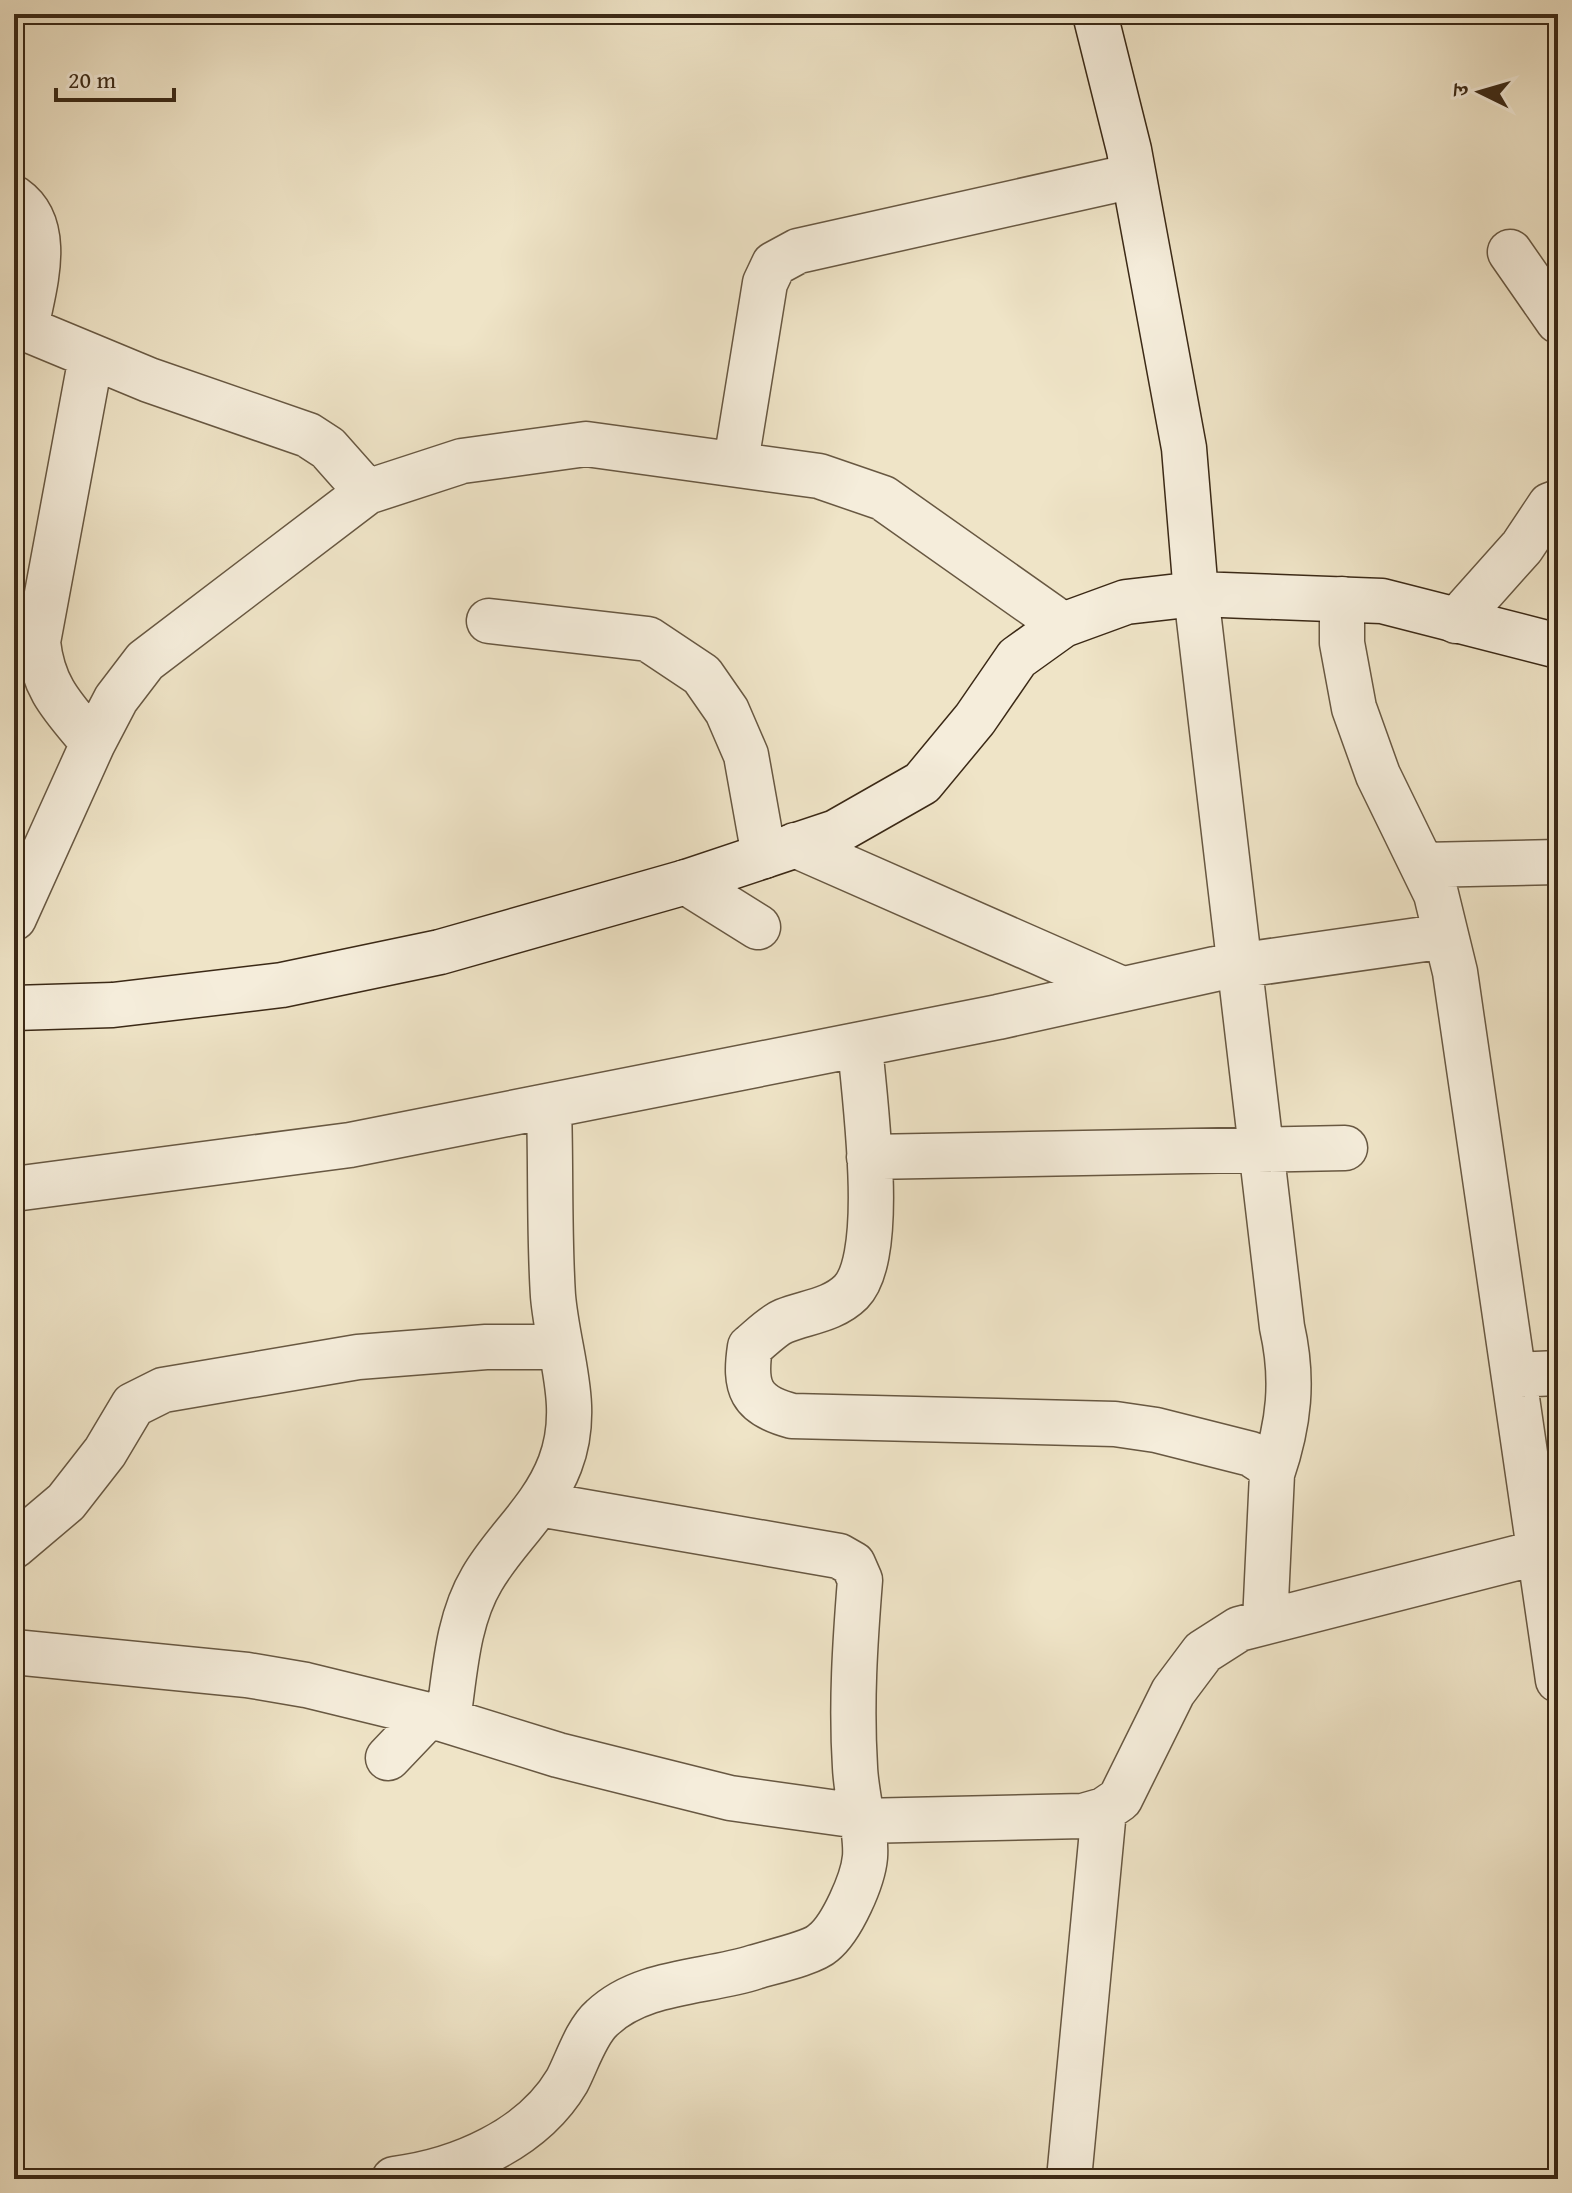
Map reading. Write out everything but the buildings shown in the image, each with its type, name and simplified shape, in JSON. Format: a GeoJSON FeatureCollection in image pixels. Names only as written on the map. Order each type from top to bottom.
{"type":"FeatureCollection","features":[{"type":"Feature","properties":{"kind":"street"},"geometry":{"type":"LineString","coordinates":[[1095,14],[1133,176],[1184,448],[1196,594],[1290,1383],[1286,1434],[1272,1474],[1265,1622]]}},
{"type":"Feature","properties":{"kind":"street"},"geometry":{"type":"LineString","coordinates":[[736,462],[765,283],[774,264],[798,251],[1133,176]]}},
{"type":"Feature","properties":{"kind":"street"},"geometry":{"type":"LineString","coordinates":[[14,198],[35,224],[39,249],[20,326],[91,357],[308,435],[328,448],[367,492]]}},
{"type":"Feature","properties":{"kind":"street"},"geometry":{"type":"LineString","coordinates":[[1510,252],[1558,321]]}},
{"type":"Feature","properties":{"kind":"street"},"geometry":{"type":"LineString","coordinates":[[91,357],[38,642],[41,671],[33,692],[93,743]]}},
{"type":"Feature","properties":{"kind":"street"},"geometry":{"type":"LineString","coordinates":[[14,918],[93,743],[116,699],[145,661],[367,492],[462,461],[586,444],[736,462],[819,476],[883,498],[941,535],[1063,625]]}},
{"type":"Feature","properties":{"kind":"street"},"geometry":{"type":"LineString","coordinates":[[1456,621],[1522,547],[1550,505],[1558,502]]}},
{"type":"Feature","properties":{"kind":"street"},"geometry":{"type":"LineString","coordinates":[[14,1008],[113,1005],[282,985],[440,952],[686,882],[836,832],[922,783],[975,719],[1017,658],[1063,625],[1126,602],[1196,594],[1382,601],[1558,646]]}},
{"type":"Feature","properties":{"kind":"street"},"geometry":{"type":"LineString","coordinates":[[1342,599],[1342,643],[1354,708],[1378,775],[1436,894],[1455,972],[1558,1680]]}},
{"type":"Feature","properties":{"kind":"street"},"geometry":{"type":"LineString","coordinates":[[489,621],[648,639],[702,675],[727,711],[779,850],[1122,989]]}},
{"type":"Feature","properties":{"kind":"street"},"geometry":{"type":"LineString","coordinates":[[1423,865],[1558,862]]}},
{"type":"Feature","properties":{"kind":"street"},"geometry":{"type":"LineString","coordinates":[[686,882],[758,927]]}},
{"type":"Feature","properties":{"kind":"street"},"geometry":{"type":"LineString","coordinates":[[14,1189],[350,1145],[549,1108],[1239,965],[1446,936]]}},
{"type":"Feature","properties":{"kind":"street"},"geometry":{"type":"LineString","coordinates":[[860,1045],[869,1157],[870,1228],[865,1270],[853,1290],[836,1304],[780,1322],[750,1347],[746,1376],[754,1396],[771,1410],[792,1416],[1115,1424],[1156,1430],[1251,1454],[1265,1463],[1272,1474]]}},
{"type":"Feature","properties":{"kind":"street"},"geometry":{"type":"LineString","coordinates":[[388,1758],[438,1718],[462,1628],[482,1579],[530,1520],[561,1463],[572,1404],[559,1347],[553,1295],[549,1108]]}},
{"type":"Feature","properties":{"kind":"street"},"geometry":{"type":"LineString","coordinates":[[869,1157],[1345,1148]]}},
{"type":"Feature","properties":{"kind":"street"},"geometry":{"type":"LineString","coordinates":[[14,1546],[66,1502],[105,1452],[133,1405],[163,1390],[358,1357],[486,1347],[559,1347]]}},
{"type":"Feature","properties":{"kind":"street"},"geometry":{"type":"LineString","coordinates":[[1515,1375],[1558,1373]]}},
{"type":"Feature","properties":{"kind":"street"},"geometry":{"type":"LineString","coordinates":[[394,2179],[428,2175],[485,2152],[525,2127],[565,2085],[600,2019],[624,2002],[665,1987],[751,1968],[823,1944],[853,1900],[865,1857],[859,1819],[852,1688],[860,1580],[853,1564],[839,1556],[539,1504]]}},
{"type":"Feature","properties":{"kind":"street"},"geometry":{"type":"LineString","coordinates":[[14,1652],[247,1675],[438,1718],[558,1755],[730,1798],[859,1819],[1083,1816],[1104,1810],[1120,1799],[1173,1692],[1203,1652],[1239,1629],[1540,1552]]}},
{"type":"Feature","properties":{"kind":"street"},"geometry":{"type":"LineString","coordinates":[[1069,2179],[1104,1810]]}}]}
